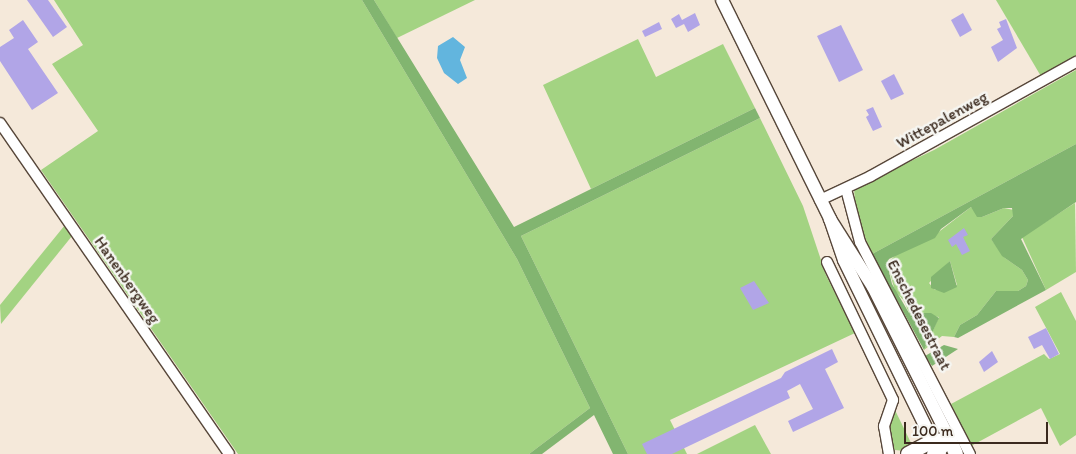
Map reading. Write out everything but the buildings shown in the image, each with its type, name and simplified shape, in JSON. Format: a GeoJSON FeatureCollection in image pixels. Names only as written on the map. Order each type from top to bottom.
{"type":"FeatureCollection","features":[{"type":"Feature","properties":{"kind":"main road"},"geometry":{"type":"LineString","coordinates":[[908,454],[936,450],[950,440]]}},
{"type":"Feature","properties":{"kind":"main road","name":"Enschedesestraat"},"geometry":{"type":"LineString","coordinates":[[950,440],[956,454]]}},
{"type":"Feature","properties":{"kind":"street","name":"Enschedesestraat"},"geometry":{"type":"LineString","coordinates":[[722,0],[820,200],[873,287],[950,440]]}},
{"type":"Feature","properties":{"kind":"street","name":"Wittepalenweg"},"geometry":{"type":"LineString","coordinates":[[820,200],[846,189],[1076,62]]}},
{"type":"Feature","properties":{"kind":"street","name":"Hanenbergweg"},"geometry":{"type":"LineString","coordinates":[[0,123],[229,454]]}},
{"type":"Feature","properties":{"kind":"street","name":"Enschedesestraat"},"geometry":{"type":"LineString","coordinates":[[846,189],[860,242],[970,454]]}},
{"type":"Feature","properties":{"kind":"street","name":"Enschedesestraat"},"geometry":{"type":"LineString","coordinates":[[830,219],[844,260],[936,450]]}},
{"type":"Feature","properties":{"kind":"street"},"geometry":{"type":"LineString","coordinates":[[827,262],[893,400],[884,426],[889,454]]}},
{"type":"Feature","properties":{"kind":"green space"},"geometry":{"type":"Polygon","coordinates":[[[54,0],[362,0],[517,259],[590,408],[529,454],[238,454],[41,170],[98,131],[52,64],[83,45],[54,0]]]}},
{"type":"Feature","properties":{"kind":"green space"},"geometry":{"type":"Polygon","coordinates":[[[362,0],[374,0],[514,227],[755,108],[760,118],[521,236],[628,454],[613,454],[594,415],[542,454],[529,454],[590,408],[517,259],[362,0]]]}},
{"type":"Feature","properties":{"kind":"green space"},"geometry":{"type":"Polygon","coordinates":[[[374,0],[475,0],[397,38],[374,0]]]}},
{"type":"Feature","properties":{"kind":"green space"},"geometry":{"type":"Polygon","coordinates":[[[996,0],[1076,0],[1076,59],[1042,78],[996,0]]]}},
{"type":"Feature","properties":{"kind":"green space"},"geometry":{"type":"Polygon","coordinates":[[[638,39],[656,77],[723,44],[755,108],[591,189],[543,85],[638,39]]]}},
{"type":"Feature","properties":{"kind":"green space"},"geometry":{"type":"Polygon","coordinates":[[[1076,70],[1076,144],[872,254],[856,216],[854,188],[934,150],[1076,70]]]}},
{"type":"Feature","properties":{"kind":"green space"},"geometry":{"type":"Polygon","coordinates":[[[760,118],[803,206],[826,275],[855,333],[670,420],[687,454],[628,454],[521,236],[760,118]]]}},
{"type":"Feature","properties":{"kind":"green space"},"geometry":{"type":"Polygon","coordinates":[[[1076,144],[1076,202],[1021,239],[1046,290],[958,338],[954,337],[960,325],[977,315],[996,291],[1018,291],[1026,286],[1028,280],[1022,270],[1002,256],[991,239],[1013,216],[1012,208],[1004,208],[982,217],[977,217],[971,207],[941,229],[935,238],[889,259],[887,263],[892,284],[909,313],[931,313],[939,318],[924,350],[872,254],[1076,144]]]}},
{"type":"Feature","properties":{"kind":"green space"},"geometry":{"type":"Polygon","coordinates":[[[1075,203],[1076,272],[1046,290],[1022,237],[1075,203]]]}},
{"type":"Feature","properties":{"kind":"green space"},"geometry":{"type":"Polygon","coordinates":[[[971,207],[982,217],[1004,208],[1014,210],[1013,216],[991,239],[1005,258],[1022,270],[1028,280],[1026,286],[1018,291],[996,291],[977,315],[960,325],[954,337],[942,336],[924,350],[939,317],[909,313],[904,301],[895,291],[887,263],[898,253],[936,234],[971,207]],[[950,261],[929,283],[935,290],[957,285],[950,261]]]}},
{"type":"Feature","properties":{"kind":"green space"},"geometry":{"type":"Polygon","coordinates":[[[65,225],[72,236],[1,324],[0,305],[65,225]]]}},
{"type":"Feature","properties":{"kind":"green space"},"geometry":{"type":"Polygon","coordinates":[[[950,261],[957,287],[944,293],[931,288],[931,277],[950,261]]]}},
{"type":"Feature","properties":{"kind":"green space"},"geometry":{"type":"Polygon","coordinates":[[[1061,292],[1076,321],[1076,435],[1060,446],[1041,408],[971,446],[951,404],[1044,354],[1049,359],[1060,354],[1035,307],[1061,292]]]}},
{"type":"Feature","properties":{"kind":"green space"},"geometry":{"type":"Polygon","coordinates":[[[944,345],[958,349],[932,366],[925,356],[944,345]]]}},
{"type":"Feature","properties":{"kind":"green space"},"geometry":{"type":"Polygon","coordinates":[[[894,408],[912,445],[905,451],[895,450],[888,440],[887,429],[894,408]]]}},
{"type":"Feature","properties":{"kind":"green space"},"geometry":{"type":"Polygon","coordinates":[[[755,425],[771,454],[697,454],[755,425]]]}},
{"type":"Feature","properties":{"kind":"water"},"geometry":{"type":"Polygon","coordinates":[[[453,37],[465,47],[460,60],[467,78],[458,84],[444,73],[437,58],[438,46],[453,37]]]}}]}
